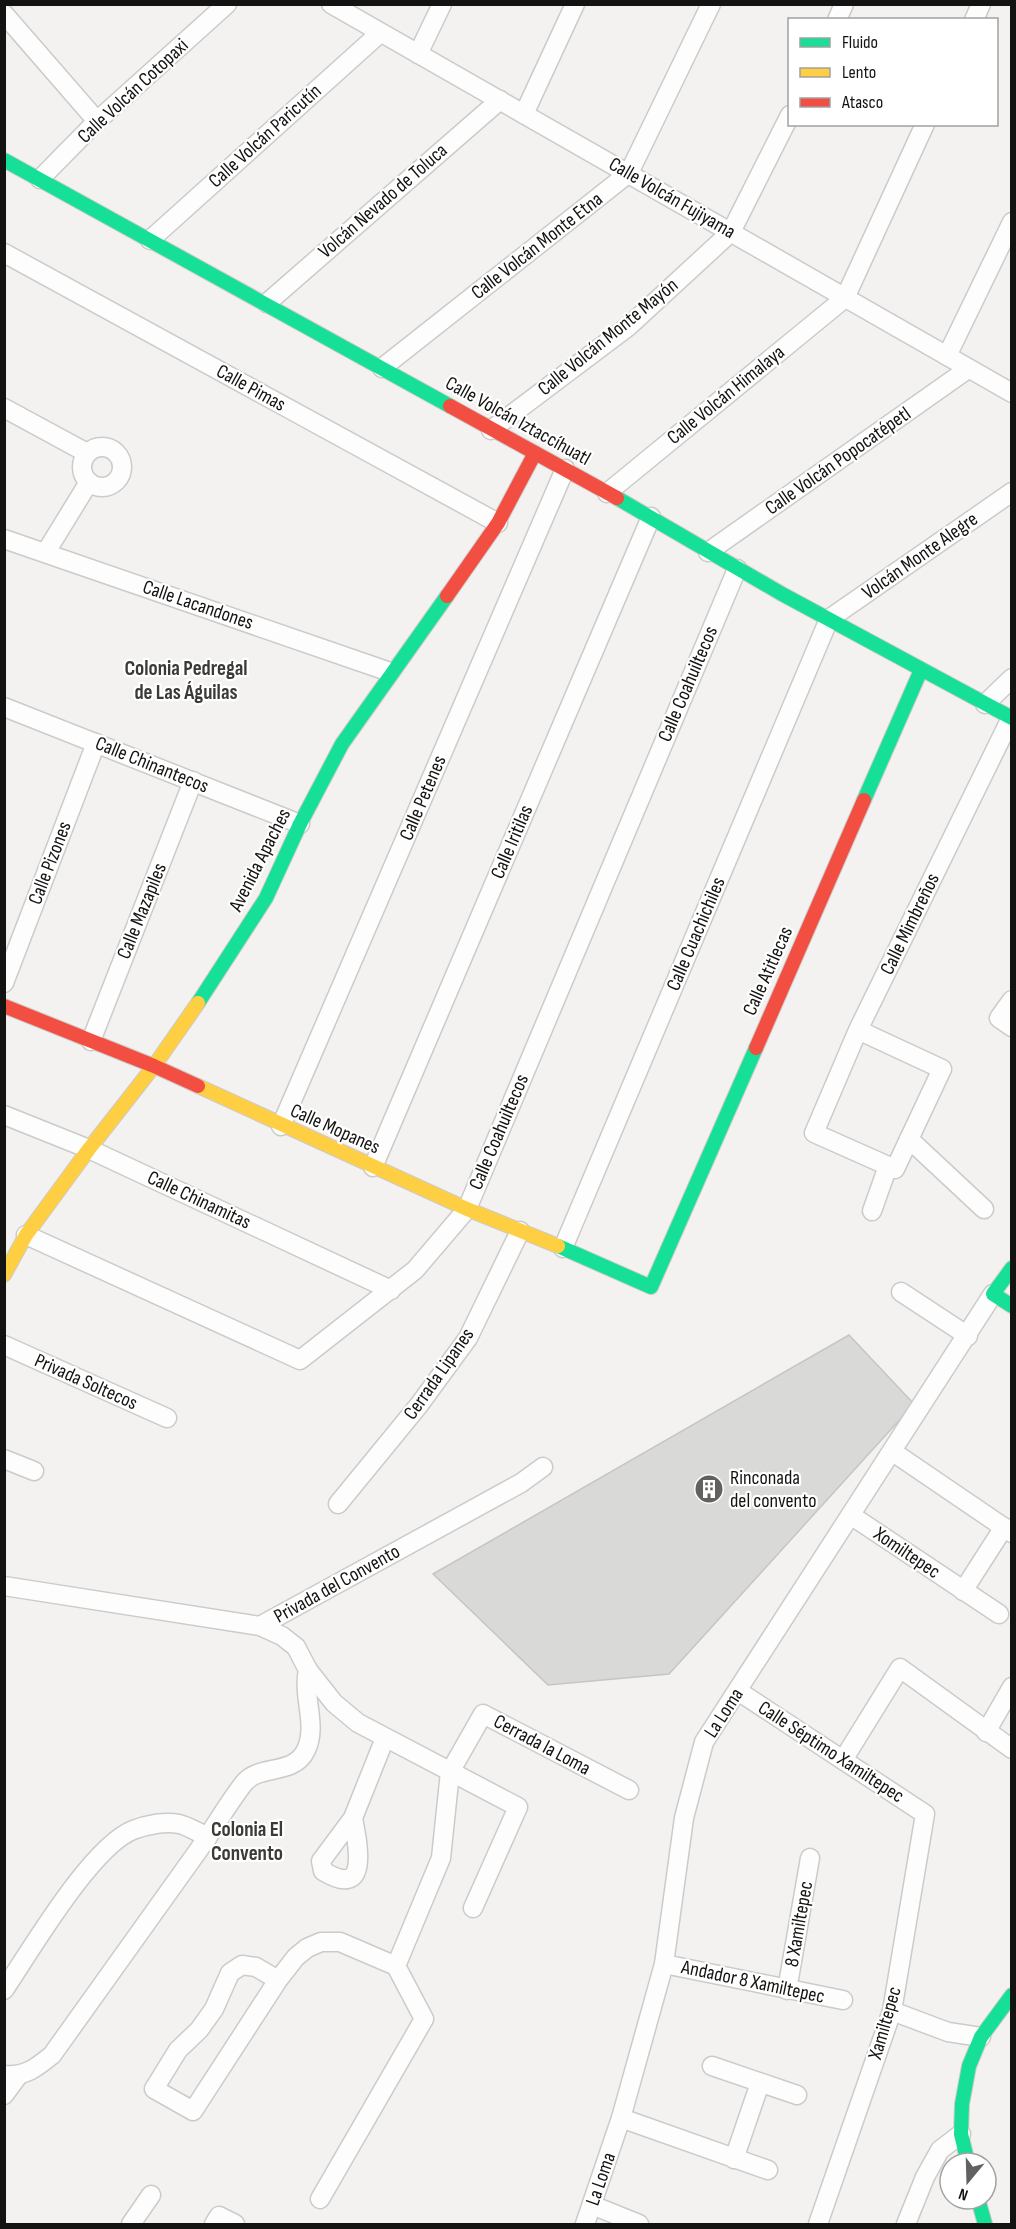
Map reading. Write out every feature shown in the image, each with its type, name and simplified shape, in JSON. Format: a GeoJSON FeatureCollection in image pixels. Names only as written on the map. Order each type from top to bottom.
{"type":"FeatureCollection","features":[{"type":"Feature","properties":{"kind":"street","name":"Calle Volcán Cotopaxi"},"geometry":{"type":"LineString","coordinates":[[40,179],[97,121],[227,4]]}},
{"type":"Feature","properties":{"kind":"street","name":"Calle Volcán Fujiyama"},"geometry":{"type":"LineString","coordinates":[[332,4],[1011,393]]}},
{"type":"Feature","properties":{"kind":"street"},"geometry":{"type":"LineString","coordinates":[[418,54],[442,4]]}},
{"type":"Feature","properties":{"kind":"street"},"geometry":{"type":"LineString","coordinates":[[524,114],[575,4]]}},
{"type":"Feature","properties":{"kind":"street","name":"Calle Volcán Monte Etna"},"geometry":{"type":"LineString","coordinates":[[382,368],[629,173],[711,4]]}},
{"type":"Feature","properties":{"kind":"street"},"geometry":{"type":"LineString","coordinates":[[838,18],[844,4]]}},
{"type":"Feature","properties":{"kind":"street"},"geometry":{"type":"LineString","coordinates":[[975,18],[981,4]]}},
{"type":"Feature","properties":{"kind":"street"},"geometry":{"type":"LineString","coordinates":[[4,15],[97,121]]}},
{"type":"Feature","properties":{"kind":"street","name":"Calle Volcán Paricutín"},"geometry":{"type":"LineString","coordinates":[[150,240],[380,33]]}},
{"type":"Feature","properties":{"kind":"street","name":"Volcán Nevado de Toluca"},"geometry":{"type":"LineString","coordinates":[[267,303],[500,100]]}},
{"type":"Feature","properties":{"kind":"street","name":"Calle Volcán Monte Mayón"},"geometry":{"type":"LineString","coordinates":[[491,430],[629,326],[731,232],[788,117]]}},
{"type":"Feature","properties":{"kind":"street"},"geometry":{"type":"LineString","coordinates":[[845,298],[924,126]]}},
{"type":"Feature","properties":{"kind":"street","name":"Calle Volcán Iztaccíhuatl"},"geometry":{"type":"LineString","coordinates":[[7,167],[40,179],[267,303],[491,430],[651,517],[737,569],[1011,718]]}},
{"type":"Feature","properties":{"kind":"street"},"geometry":{"type":"LineString","coordinates":[[947,356],[1011,222]]}},
{"type":"Feature","properties":{"kind":"street","name":"Calle Pimas"},"geometry":{"type":"LineString","coordinates":[[4,253],[498,523]]}},
{"type":"Feature","properties":{"kind":"street","name":"Calle Volcán Himalaya"},"geometry":{"type":"LineString","coordinates":[[607,493],[845,298]]}},
{"type":"Feature","properties":{"kind":"street","name":"Calle Volcán Popocatépetl"},"geometry":{"type":"LineString","coordinates":[[708,552],[968,369]]}},
{"type":"Feature","properties":{"kind":"street"},"geometry":{"type":"LineString","coordinates":[[4,408],[87,453]]}},
{"type":"Feature","properties":{"kind":"street"},"geometry":{"type":"LineString","coordinates":[[95,448],[108,448],[119,456],[122,469],[111,485],[98,487],[89,482],[81,468],[87,453],[95,448]]}},
{"type":"Feature","properties":{"kind":"street","name":"Avenida Apaches"},"geometry":{"type":"LineString","coordinates":[[4,1275],[26,1235],[154,1066],[219,973],[266,898],[300,824],[342,744],[390,672],[498,523],[535,453]]}},
{"type":"Feature","properties":{"kind":"street","name":"Calle Petenes"},"geometry":{"type":"LineString","coordinates":[[281,1126],[565,469]]}},
{"type":"Feature","properties":{"kind":"street"},"geometry":{"type":"LineString","coordinates":[[46,552],[89,482]]}},
{"type":"Feature","properties":{"kind":"street","name":"Volcán Monte Alegre"},"geometry":{"type":"LineString","coordinates":[[829,620],[1011,492]]}},
{"type":"Feature","properties":{"kind":"street","name":"Calle Iritilas"},"geometry":{"type":"LineString","coordinates":[[373,1167],[651,517]]}},
{"type":"Feature","properties":{"kind":"street","name":"Calle Lacandones"},"geometry":{"type":"LineString","coordinates":[[4,539],[390,672]]}},
{"type":"Feature","properties":{"kind":"street","name":"Calle Coahuiltecos"},"geometry":{"type":"LineString","coordinates":[[26,1235],[300,1360],[415,1270],[467,1209],[737,569]]}},
{"type":"Feature","properties":{"kind":"street","name":"Calle Cuachichiles"},"geometry":{"type":"LineString","coordinates":[[563,1248],[829,620]]}},
{"type":"Feature","properties":{"kind":"street","name":"Calle Atitlecas"},"geometry":{"type":"LineString","coordinates":[[651,1287],[921,670]]}},
{"type":"Feature","properties":{"kind":"street"},"geometry":{"type":"LineString","coordinates":[[985,704],[1011,678]]}},
{"type":"Feature","properties":{"kind":"street","name":"Calle Chinantecos"},"geometry":{"type":"LineString","coordinates":[[4,706],[300,824]]}},
{"type":"Feature","properties":{"kind":"street","name":"Calle Mimbreños"},"geometry":{"type":"LineString","coordinates":[[888,1166],[814,1133],[858,1030],[1011,718]]}},
{"type":"Feature","properties":{"kind":"street","name":"Calle Pizones"},"geometry":{"type":"LineString","coordinates":[[4,983],[96,743]]}},
{"type":"Feature","properties":{"kind":"street","name":"Calle Mazapiles"},"geometry":{"type":"LineString","coordinates":[[91,1041],[193,782]]}},
{"type":"Feature","properties":{"kind":"street"},"geometry":{"type":"LineString","coordinates":[[1005,1022],[1011,1000]]}},
{"type":"Feature","properties":{"kind":"street","name":"Calle Mopanes"},"geometry":{"type":"LineString","coordinates":[[4,1005],[154,1066],[467,1209],[651,1287]]}},
{"type":"Feature","properties":{"kind":"street"},"geometry":{"type":"LineString","coordinates":[[858,1030],[942,1069],[895,1169],[888,1166],[872,1211]]}},
{"type":"Feature","properties":{"kind":"street","name":"Calle Chinamitas"},"geometry":{"type":"LineString","coordinates":[[4,1115],[89,1149],[391,1290]]}},
{"type":"Feature","properties":{"kind":"street"},"geometry":{"type":"LineString","coordinates":[[909,1139],[984,1209]]}},
{"type":"Feature","properties":{"kind":"street","name":"Cerrada Lipanes"},"geometry":{"type":"LineString","coordinates":[[338,1504],[419,1405],[468,1338],[520,1231]]}},
{"type":"Feature","properties":{"kind":"street"},"geometry":{"type":"LineString","coordinates":[[1011,1268],[993,1294],[1011,1305]]}},
{"type":"Feature","properties":{"kind":"street"},"geometry":{"type":"LineString","coordinates":[[901,1292],[968,1336]]}},
{"type":"Feature","properties":{"kind":"street","name":"La Loma"},"geometry":{"type":"LineString","coordinates":[[585,2224],[621,2118],[663,1964],[684,1818],[704,1742],[852,1516],[993,1294]]}},
{"type":"Feature","properties":{"kind":"street","name":"Privada Soltecos"},"geometry":{"type":"LineString","coordinates":[[4,1345],[167,1418]]}},
{"type":"Feature","properties":{"kind":"street"},"geometry":{"type":"LineString","coordinates":[[893,1452],[1008,1530],[963,1591]]}},
{"type":"Feature","properties":{"kind":"street"},"geometry":{"type":"LineString","coordinates":[[4,1459],[34,1471]]}},
{"type":"Feature","properties":{"kind":"street","name":"Privada del Convento"},"geometry":{"type":"LineString","coordinates":[[4,1586],[260,1626],[521,1484],[543,1467]]}},
{"type":"Feature","properties":{"kind":"street","name":"Xomiltepec"},"geometry":{"type":"LineString","coordinates":[[852,1516],[999,1614]]}},
{"type":"Feature","properties":{"kind":"street"},"geometry":{"type":"LineString","coordinates":[[260,1626],[282,1636],[296,1647],[308,1670],[334,1703],[358,1723],[518,1807],[473,1908]]}},
{"type":"Feature","properties":{"kind":"street"},"geometry":{"type":"LineString","coordinates":[[843,1760],[900,1668],[1011,1749]]}},
{"type":"Feature","properties":{"kind":"street"},"geometry":{"type":"LineString","coordinates":[[4,2095],[11,2076],[34,2069],[52,2055],[208,1837],[245,1781],[258,1774],[295,1763],[305,1754],[310,1740],[311,1719],[305,1682],[308,1670]]}},
{"type":"Feature","properties":{"kind":"street"},"geometry":{"type":"LineString","coordinates":[[986,1732],[1011,1687]]}},
{"type":"Feature","properties":{"kind":"street","name":"Calle Séptimo Xamiltepec"},"geometry":{"type":"LineString","coordinates":[[738,1691],[925,1814]]}},
{"type":"Feature","properties":{"kind":"street","name":"Cerrada la Loma"},"geometry":{"type":"LineString","coordinates":[[450,1772],[483,1714],[629,1790]]}},
{"type":"Feature","properties":{"kind":"street"},"geometry":{"type":"LineString","coordinates":[[353,1818],[385,1738]]}},
{"type":"Feature","properties":{"kind":"street"},"geometry":{"type":"LineString","coordinates":[[396,1966],[441,1858],[450,1772]]}},
{"type":"Feature","properties":{"kind":"street","name":"Xamiltepec"},"geometry":{"type":"LineString","coordinates":[[818,2224],[892,2012],[925,1814]]}},
{"type":"Feature","properties":{"kind":"street"},"geometry":{"type":"LineString","coordinates":[[4,1990],[81,1876],[111,1846],[132,1831],[158,1824],[179,1824],[208,1837]]}},
{"type":"Feature","properties":{"kind":"street","name":"8 Xamiltepec"},"geometry":{"type":"LineString","coordinates":[[787,1990],[810,1858]]}},
{"type":"Feature","properties":{"kind":"street"},"geometry":{"type":"LineString","coordinates":[[278,1980],[256,1967],[242,1965],[230,1973],[214,2009],[199,2030],[178,2050],[154,2089],[194,2111],[278,1980],[296,1957],[307,1948],[321,1942],[340,1942],[396,1966],[424,2019],[320,2199]]}},
{"type":"Feature","properties":{"kind":"street","name":"Andador 8 Xamiltepec"},"geometry":{"type":"LineString","coordinates":[[663,1964],[843,2000]]}},
{"type":"Feature","properties":{"kind":"street"},"geometry":{"type":"LineString","coordinates":[[965,2151],[961,2134],[962,2104],[969,2066],[981,2037],[1011,1995]]}},
{"type":"Feature","properties":{"kind":"street"},"geometry":{"type":"LineString","coordinates":[[892,2012],[948,2032],[981,2037]]}},
{"type":"Feature","properties":{"kind":"street"},"geometry":{"type":"LineString","coordinates":[[712,2066],[797,2095]]}},
{"type":"Feature","properties":{"kind":"street"},"geometry":{"type":"LineString","coordinates":[[734,2159],[760,2083]]}},
{"type":"Feature","properties":{"kind":"street"},"geometry":{"type":"LineString","coordinates":[[621,2118],[768,2170]]}},
{"type":"Feature","properties":{"kind":"street"},"geometry":{"type":"LineString","coordinates":[[906,2224],[925,2177],[940,2150],[961,2134]]}},
{"type":"Feature","properties":{"kind":"street"},"geometry":{"type":"LineString","coordinates":[[131,2224],[151,2195]]}},
{"type":"Feature","properties":{"kind":"street"},"geometry":{"type":"LineString","coordinates":[[592,2205],[639,2224]]}},
{"type":"Feature","properties":{"kind":"street"},"geometry":{"type":"LineString","coordinates":[[214,2224],[219,2216],[235,2224]]}},
{"type":"Feature","properties":{"kind":"building","name":"Rinconada del convento"},"geometry":{"type":"Polygon","coordinates":[[[849,1335],[914,1404],[669,1674],[548,1685],[433,1574],[849,1335]]]}},
{"type":"Feature","properties":{"kind":"traffic: fast"},"geometry":{"type":"LineString","coordinates":[[4,160],[450,406]]}},
{"type":"Feature","properties":{"kind":"traffic: fast"},"geometry":{"type":"LineString","coordinates":[[617,498],[782,594],[1012,718]]}},
{"type":"Feature","properties":{"kind":"traffic: fast"},"geometry":{"type":"LineString","coordinates":[[198,1003],[266,898],[300,824],[342,744],[447,596]]}},
{"type":"Feature","properties":{"kind":"traffic: fast"},"geometry":{"type":"LineString","coordinates":[[864,800],[921,670]]}},
{"type":"Feature","properties":{"kind":"traffic: fast"},"geometry":{"type":"LineString","coordinates":[[558,1246],[651,1287],[756,1048]]}},
{"type":"Feature","properties":{"kind":"traffic: fast"},"geometry":{"type":"LineString","coordinates":[[1012,1268],[993,1294],[1012,1306]]}},
{"type":"Feature","properties":{"kind":"traffic: fast"},"geometry":{"type":"LineString","coordinates":[[965,2151],[961,2134],[962,2104],[969,2066],[981,2037],[1012,1995]]}},
{"type":"Feature","properties":{"kind":"traffic: fast"},"geometry":{"type":"LineString","coordinates":[[981,2211],[985,2224]]}},
{"type":"Feature","properties":{"kind":"traffic: slow"},"geometry":{"type":"LineString","coordinates":[[4,1275],[26,1235],[154,1066],[198,1003]]}},
{"type":"Feature","properties":{"kind":"traffic: slow"},"geometry":{"type":"LineString","coordinates":[[198,1086],[467,1209],[558,1246]]}},
{"type":"Feature","properties":{"kind":"traffic: jam"},"geometry":{"type":"LineString","coordinates":[[450,406],[617,498]]}},
{"type":"Feature","properties":{"kind":"traffic: jam"},"geometry":{"type":"LineString","coordinates":[[447,596],[498,523],[535,453]]}},
{"type":"Feature","properties":{"kind":"traffic: jam"},"geometry":{"type":"LineString","coordinates":[[756,1048],[864,800]]}},
{"type":"Feature","properties":{"kind":"traffic: jam"},"geometry":{"type":"LineString","coordinates":[[4,1006],[198,1086]]}},
{"type":"Feature","properties":{"kind":"place","name":"Rinconada del convento"},"geometry":{"type":"Point","coordinates":[709,1489]}},
{"type":"Feature","properties":{"kind":"district","name":"Colonia Pedregal de Las Águilas"},"geometry":{"type":"Point","coordinates":[186,680]}},
{"type":"Feature","properties":{"kind":"district","name":"Colonia El Convento"},"geometry":{"type":"Point","coordinates":[247,1841]}}]}
